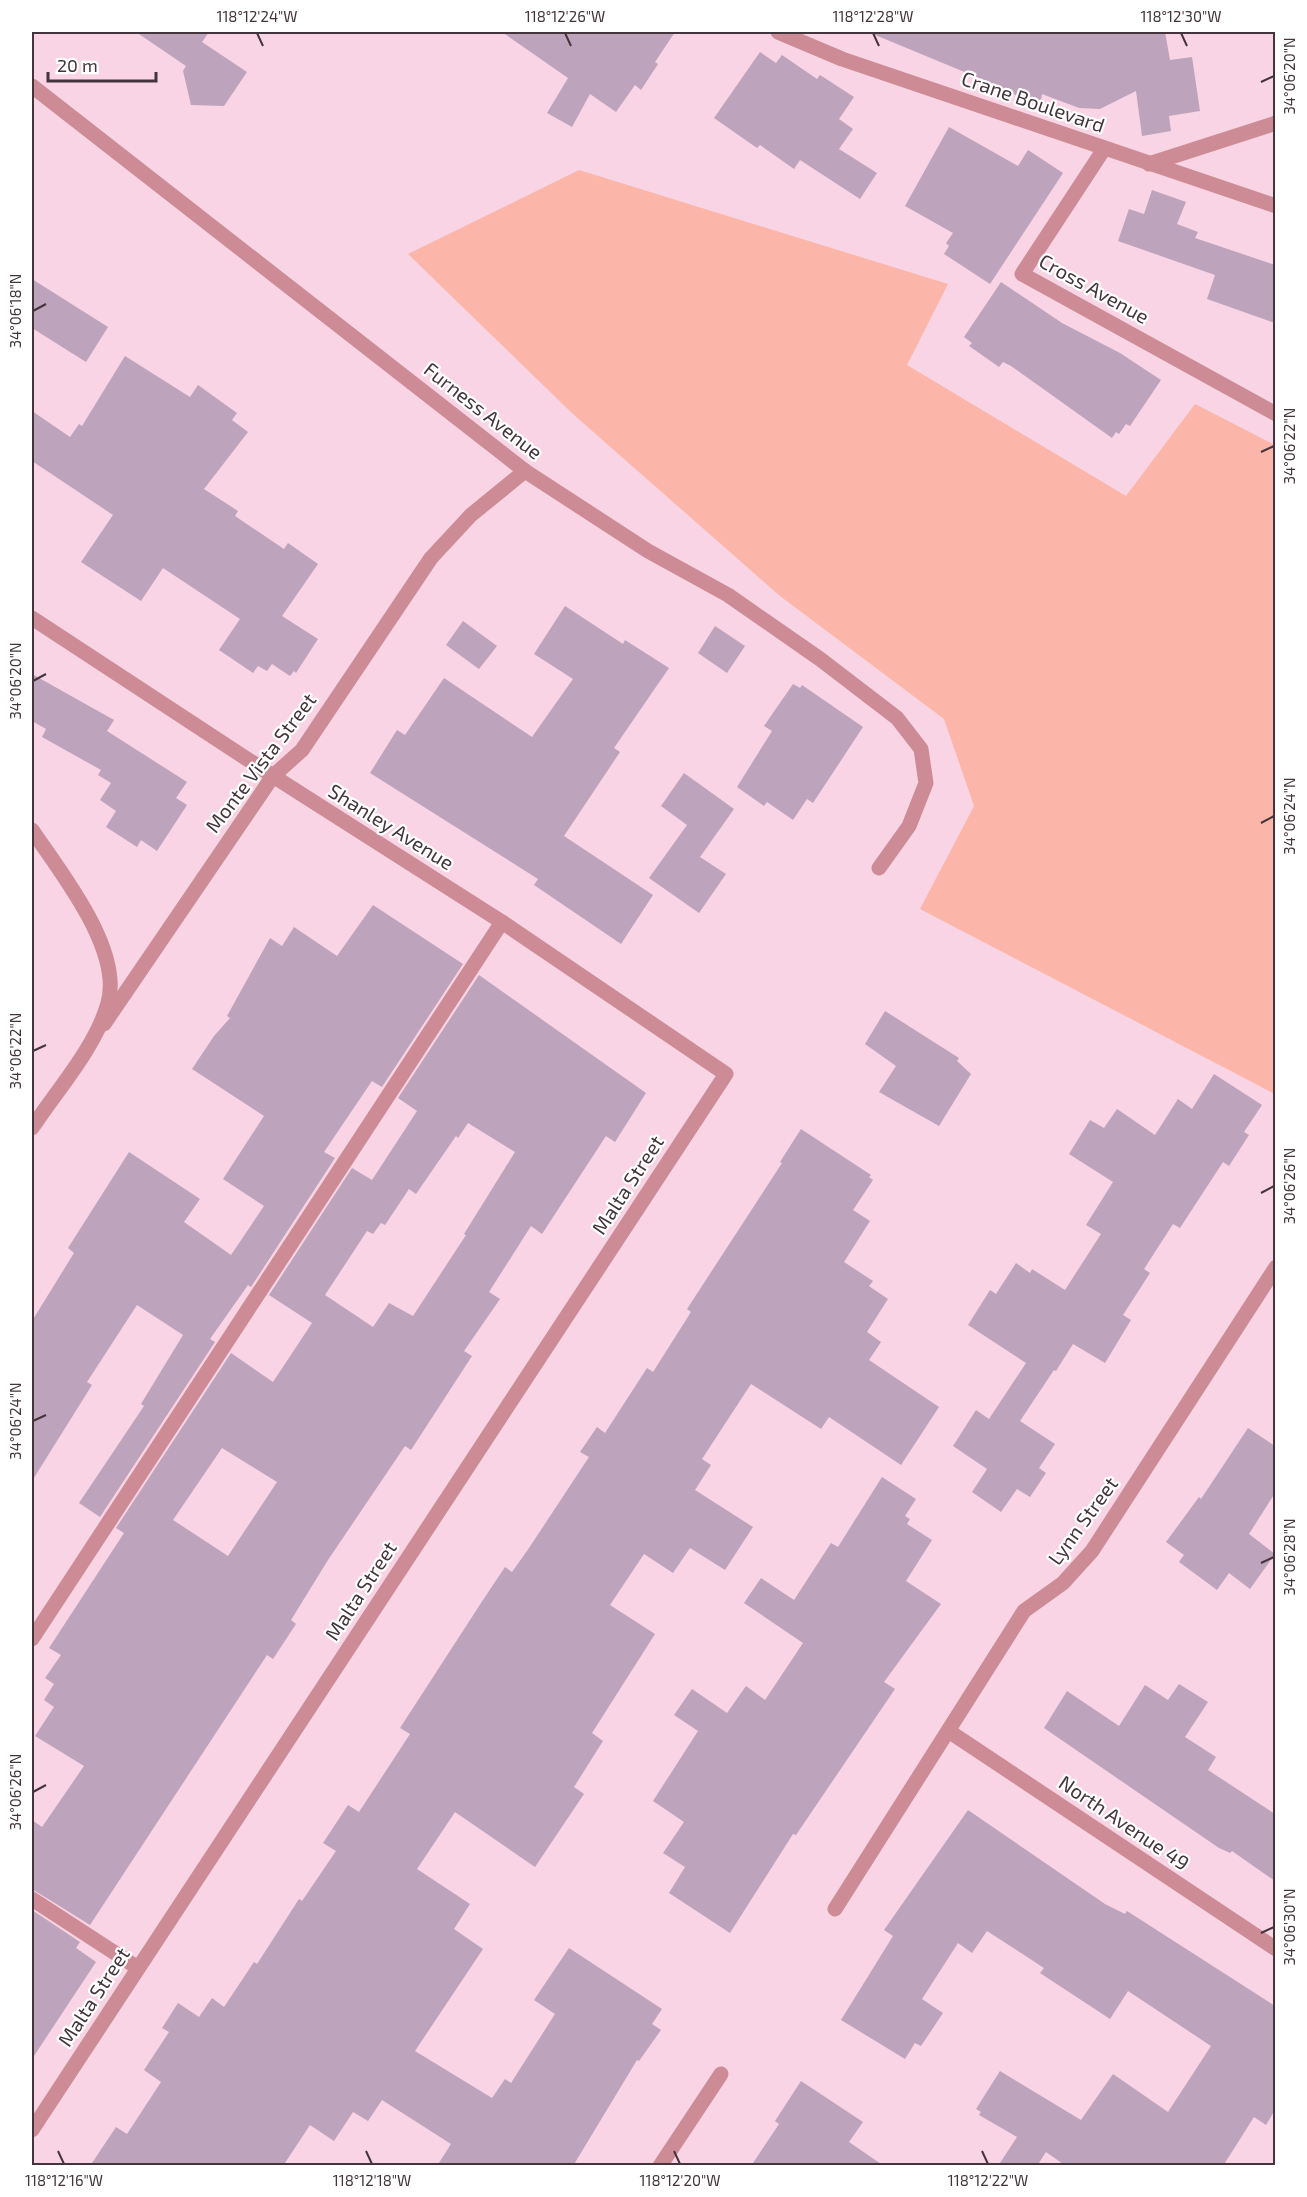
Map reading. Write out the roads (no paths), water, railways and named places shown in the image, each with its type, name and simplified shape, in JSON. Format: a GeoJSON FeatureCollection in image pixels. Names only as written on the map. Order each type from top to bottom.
{"type":"FeatureCollection","features":[{"type":"Feature","properties":{"kind":"street","name":"Crane Boulevard"},"geometry":{"type":"LineString","coordinates":[[778,32],[842,59],[1275,206]]}},
{"type":"Feature","properties":{"kind":"street","name":"Furness Avenue"},"geometry":{"type":"LineString","coordinates":[[32,86],[525,471],[648,551],[728,595],[820,658],[897,718],[921,749],[926,783],[909,826],[879,868]]}},
{"type":"Feature","properties":{"kind":"street"},"geometry":{"type":"LineString","coordinates":[[1149,164],[1275,123]]}},
{"type":"Feature","properties":{"kind":"street","name":"Cross Avenue"},"geometry":{"type":"LineString","coordinates":[[1104,149],[1022,273],[1275,414]]}},
{"type":"Feature","properties":{"kind":"street","name":"Monte Vista Street"},"geometry":{"type":"LineString","coordinates":[[32,1128],[37,1109],[87,1049],[273,776],[302,750],[431,558],[471,515],[525,471]]}},
{"type":"Feature","properties":{"kind":"street","name":"Shanley Avenue"},"geometry":{"type":"LineString","coordinates":[[32,618],[502,922],[726,1074]]}},
{"type":"Feature","properties":{"kind":"street"},"geometry":{"type":"LineString","coordinates":[[32,830],[88,915],[108,963],[109,1002],[87,1049]]}},
{"type":"Feature","properties":{"kind":"street"},"geometry":{"type":"LineString","coordinates":[[32,1639],[502,922]]}},
{"type":"Feature","properties":{"kind":"street","name":"Malta Street"},"geometry":{"type":"LineString","coordinates":[[32,2130],[726,1074]]}},
{"type":"Feature","properties":{"kind":"street","name":"Lynn Street"},"geometry":{"type":"LineString","coordinates":[[835,1909],[950,1732],[1024,1611],[1063,1583],[1092,1551],[1275,1267]]}},
{"type":"Feature","properties":{"kind":"street","name":"North Avenue 49"},"geometry":{"type":"LineString","coordinates":[[950,1732],[1275,1949]]}},
{"type":"Feature","properties":{"kind":"street"},"geometry":{"type":"LineString","coordinates":[[32,1899],[138,1968]]}},
{"type":"Feature","properties":{"kind":"street"},"geometry":{"type":"LineString","coordinates":[[660,2166],[721,2074]]}}]}
